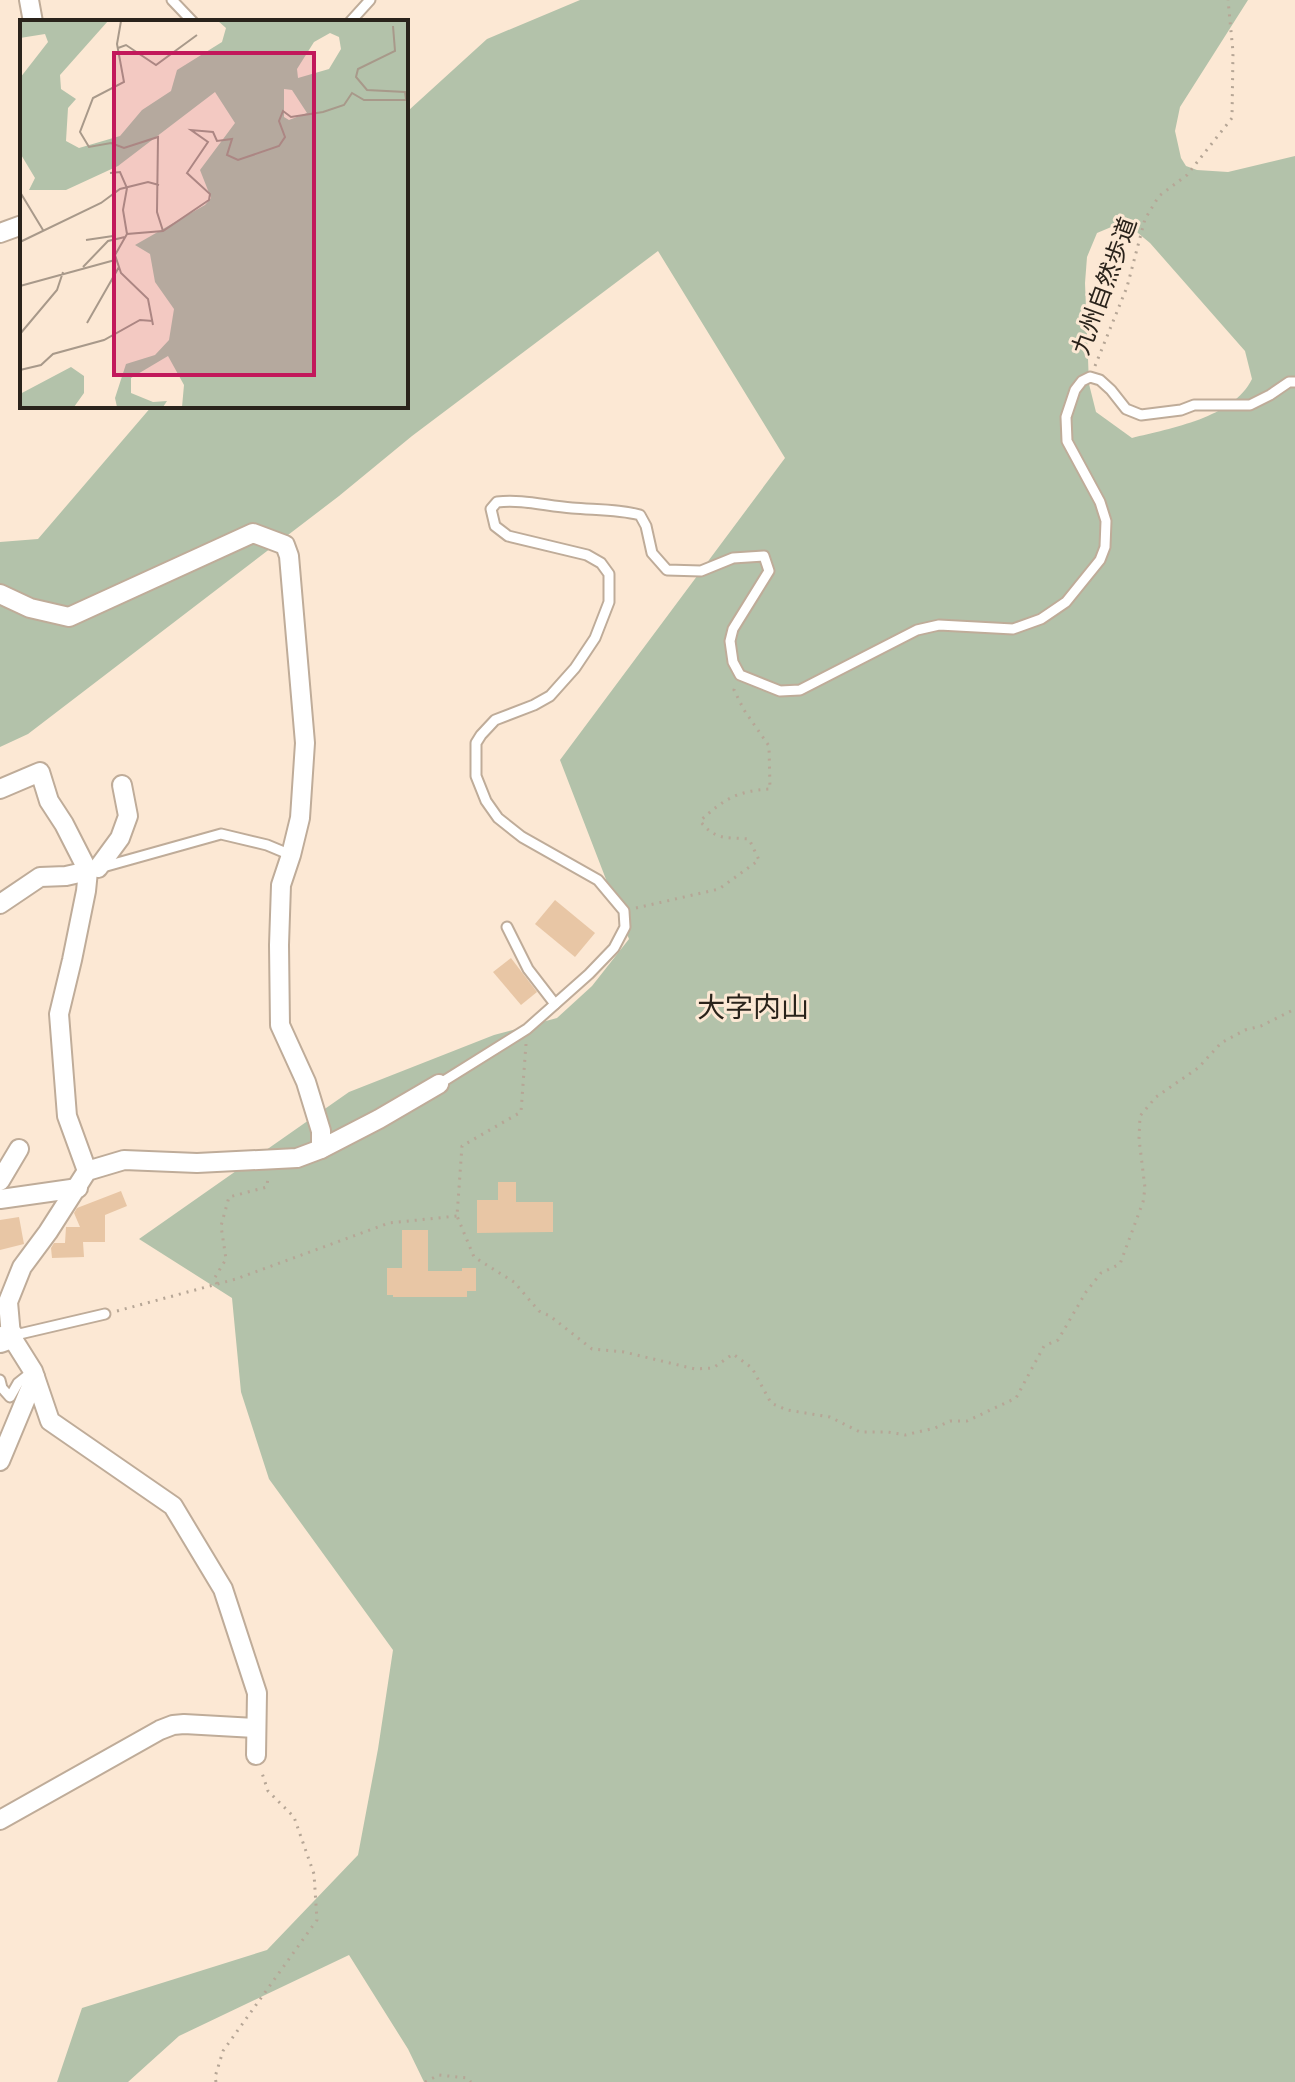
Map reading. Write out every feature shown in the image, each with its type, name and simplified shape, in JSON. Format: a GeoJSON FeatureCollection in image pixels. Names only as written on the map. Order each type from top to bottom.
{"type":"FeatureCollection","features":[{"type":"Feature","properties":{"kind":"street"},"geometry":{"type":"LineString","coordinates":[[29,0],[33,20]]}},
{"type":"Feature","properties":{"kind":"street"},"geometry":{"type":"LineString","coordinates":[[0,233],[20,226]]}},
{"type":"Feature","properties":{"kind":"street"},"geometry":{"type":"LineString","coordinates":[[0,594],[30,608],[69,617],[253,533],[285,545],[289,556],[305,743],[300,818],[281,885],[280,1025],[306,1082],[321,1131],[321,1149]]}},
{"type":"Feature","properties":{"kind":"street"},"geometry":{"type":"LineString","coordinates":[[0,789],[40,772],[49,801],[93,870]]}},
{"type":"Feature","properties":{"kind":"street"},"geometry":{"type":"LineString","coordinates":[[87,1171],[67,1116],[59,1014],[93,870],[120,838],[128,816],[122,785]]}},
{"type":"Feature","properties":{"kind":"street"},"geometry":{"type":"LineString","coordinates":[[0,904],[40,877],[66,876],[93,870]]}},
{"type":"Feature","properties":{"kind":"street"},"geometry":{"type":"LineString","coordinates":[[256,1755],[257,1693],[223,1589],[173,1506],[50,1421],[34,1374],[6,1338],[8,1302],[22,1267],[87,1171],[124,1160],[197,1163],[297,1158],[379,1119],[439,1084]]}},
{"type":"Feature","properties":{"kind":"street"},"geometry":{"type":"LineString","coordinates":[[0,1181],[19,1149]]}},
{"type":"Feature","properties":{"kind":"street"},"geometry":{"type":"LineString","coordinates":[[0,1199],[78,1188]]}},
{"type":"Feature","properties":{"kind":"street"},"geometry":{"type":"LineString","coordinates":[[0,1461],[34,1374]]}},
{"type":"Feature","properties":{"kind":"street"},"geometry":{"type":"LineString","coordinates":[[0,1820],[173,1725],[255,1728]]}},
{"type":"Feature","properties":{"kind":"lane"},"geometry":{"type":"LineString","coordinates":[[172,0],[191,20]]}},
{"type":"Feature","properties":{"kind":"lane"},"geometry":{"type":"LineString","coordinates":[[352,20],[370,0]]}},
{"type":"Feature","properties":{"kind":"lane"},"geometry":{"type":"LineString","coordinates":[[439,1084],[527,1029],[614,948],[625,927],[624,911],[598,880],[522,837],[498,818],[486,801],[476,776],[476,743],[481,735],[495,720],[550,696],[575,668],[595,638],[609,602],[609,574],[601,563],[587,555],[508,536],[495,526],[491,509],[497,502],[511,500],[569,508],[627,511],[640,515],[646,526],[652,553],[667,570],[701,571],[733,558],[764,556],[769,571],[733,629],[730,641],[733,662],[740,675],[780,691],[800,690],[917,630],[939,625],[1013,629],[1041,619],[1066,602],[1100,560],[1105,547],[1106,521],[1100,502],[1067,441],[1066,417],[1075,390],[1082,381],[1090,377],[1100,380],[1126,409],[1141,415],[1181,410],[1194,405],[1250,405],[1289,382],[1295,382]]}},
{"type":"Feature","properties":{"kind":"lane"},"geometry":{"type":"LineString","coordinates":[[93,870],[221,834],[267,845],[291,855]]}},
{"type":"Feature","properties":{"kind":"lane"},"geometry":{"type":"LineString","coordinates":[[507,927],[528,969],[555,1004]]}},
{"type":"Feature","properties":{"kind":"lane"},"geometry":{"type":"LineString","coordinates":[[6,1338],[105,1314]]}},
{"type":"Feature","properties":{"kind":"lane"},"geometry":{"type":"LineString","coordinates":[[0,1380],[10,1397],[18,1383],[34,1374]]}},
{"type":"Feature","properties":{"kind":"path","name":"九州自然歩道"},"geometry":{"type":"LineString","coordinates":[[1090,377],[1127,287],[1145,219],[1159,196],[1187,175],[1232,118],[1233,52],[1228,0]]}},
{"type":"Feature","properties":{"kind":"path"},"geometry":{"type":"LineString","coordinates":[[624,911],[719,889],[759,860],[749,839],[710,834],[700,821],[720,803],[749,790],[770,789],[769,746],[734,690],[740,675]]}},
{"type":"Feature","properties":{"kind":"path"},"geometry":{"type":"LineString","coordinates":[[527,1029],[521,1112],[462,1146],[457,1216],[474,1257],[514,1282],[539,1311],[592,1349],[624,1352],[695,1369],[713,1368],[733,1354],[752,1368],[771,1403],[787,1410],[830,1417],[860,1432],[905,1435],[950,1421],[967,1421],[1016,1398],[1044,1346],[1058,1340],[1101,1273],[1120,1264],[1143,1202],[1145,1188],[1139,1139],[1140,1116],[1156,1097],[1198,1068],[1221,1043],[1295,1009]]}},
{"type":"Feature","properties":{"kind":"path"},"geometry":{"type":"LineString","coordinates":[[217,1284],[214,1279],[226,1259],[221,1226],[229,1197],[267,1187],[270,1160]]}},
{"type":"Feature","properties":{"kind":"path"},"geometry":{"type":"LineString","coordinates":[[105,1314],[236,1279],[389,1223],[457,1216]]}},
{"type":"Feature","properties":{"kind":"path"},"geometry":{"type":"LineString","coordinates":[[216,2082],[223,2051],[317,1920],[314,1874],[294,1817],[268,1791],[256,1755]]}},
{"type":"Feature","properties":{"kind":"path"},"geometry":{"type":"LineString","coordinates":[[425,2082],[439,2075],[467,2078],[471,2082]]}},
{"type":"Feature","properties":{"kind":"green space"},"geometry":{"type":"Polygon","coordinates":[[[580,0],[1248,0],[1180,107],[1175,131],[1181,158],[1186,166],[1197,170],[1228,172],[1295,156],[1295,2082],[424,2082],[408,2049],[349,1955],[179,2036],[128,2082],[57,2082],[82,2008],[267,1950],[358,1855],[393,1650],[269,1479],[241,1392],[232,1298],[139,1239],[349,1092],[494,1035],[557,1018],[592,986],[629,939],[560,760],[785,458],[658,251],[412,436],[339,496],[28,734],[0,747],[0,542],[38,539],[150,408],[408,408],[409,110],[487,39],[580,0]],[[1116,225],[1097,233],[1087,257],[1085,283],[1089,384],[1096,412],[1132,438],[1216,412],[1243,392],[1252,379],[1245,351],[1150,243],[1132,228],[1116,225]]]}},
{"type":"Feature","properties":{"kind":"building"},"geometry":{"type":"Polygon","coordinates":[[[555,900],[595,933],[575,957],[535,924],[555,900]]]}},
{"type":"Feature","properties":{"kind":"building"},"geometry":{"type":"Polygon","coordinates":[[[511,958],[537,992],[521,1005],[493,972],[511,958]]]}},
{"type":"Feature","properties":{"kind":"building"},"geometry":{"type":"Polygon","coordinates":[[[498,1182],[516,1182],[516,1202],[553,1202],[553,1232],[477,1233],[477,1200],[498,1200],[498,1182]]]}},
{"type":"Feature","properties":{"kind":"building"},"geometry":{"type":"Polygon","coordinates":[[[121,1191],[127,1206],[105,1215],[105,1242],[83,1242],[84,1257],[52,1258],[54,1243],[65,1243],[66,1227],[80,1227],[74,1213],[77,1208],[121,1191]]]}},
{"type":"Feature","properties":{"kind":"building"},"geometry":{"type":"Polygon","coordinates":[[[19,1217],[24,1244],[0,1250],[0,1220],[19,1217]]]}},
{"type":"Feature","properties":{"kind":"building"},"geometry":{"type":"Polygon","coordinates":[[[402,1230],[428,1230],[428,1271],[476,1268],[476,1291],[467,1291],[467,1297],[387,1295],[387,1268],[402,1268],[402,1230]]]}},
{"type":"Feature","properties":{"kind":"district","name":"大字内山"},"geometry":{"type":"Point","coordinates":[753,1007]}}]}
